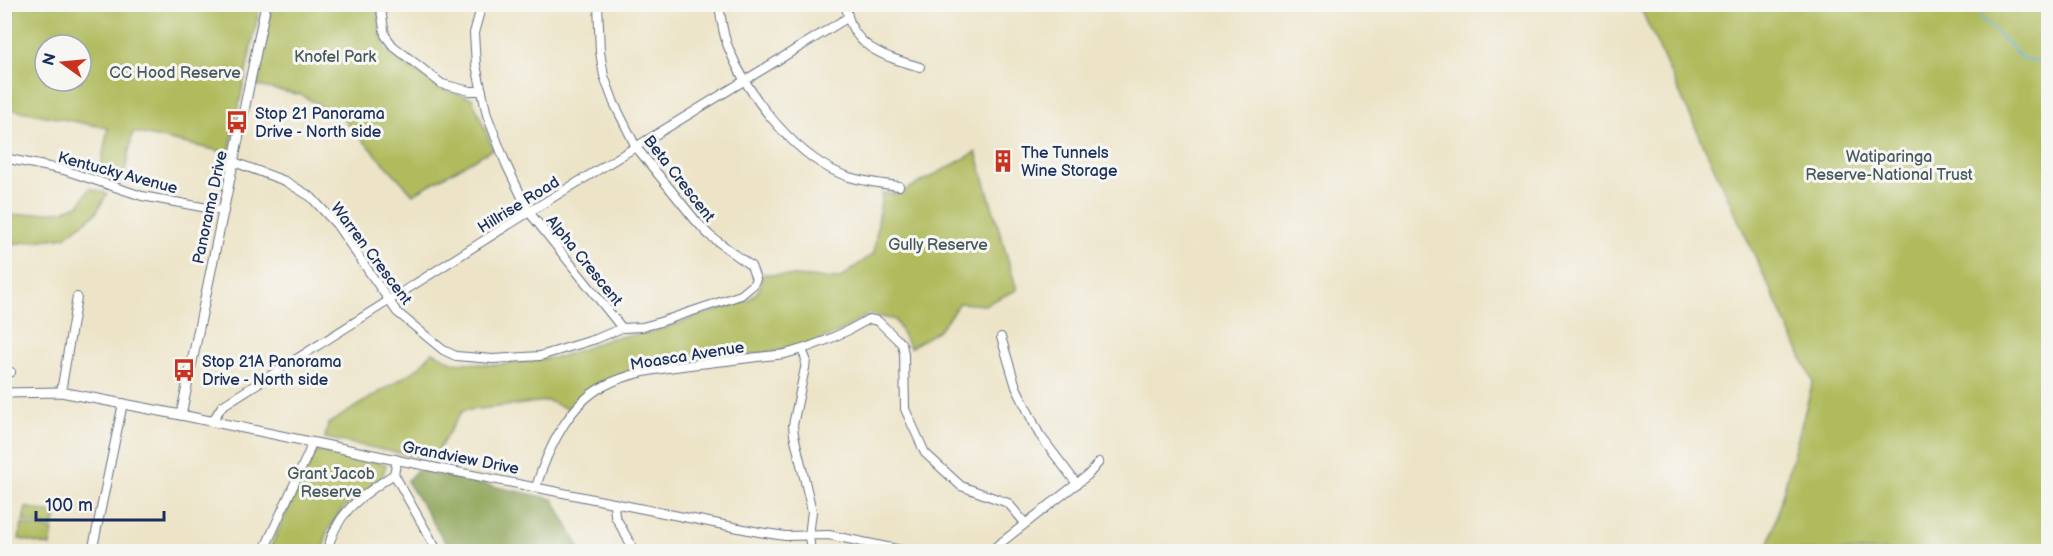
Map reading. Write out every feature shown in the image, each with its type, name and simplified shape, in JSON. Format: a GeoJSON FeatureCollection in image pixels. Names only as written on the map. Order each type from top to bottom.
{"type":"FeatureCollection","features":[{"type":"Feature","properties":{"kind":"street","name":"Panorama Drive"},"geometry":{"type":"LineString","coordinates":[[181,414],[266,4]]}},
{"type":"Feature","properties":{"kind":"street"},"geometry":{"type":"LineString","coordinates":[[380,4],[385,35],[393,46],[442,84],[470,92],[482,91]]}},
{"type":"Feature","properties":{"kind":"street","name":"Alpha Crescent"},"geometry":{"type":"LineString","coordinates":[[482,4],[474,33],[476,64],[487,116],[502,155],[529,212],[622,328]]}},
{"type":"Feature","properties":{"kind":"street","name":"Beta Crescent"},"geometry":{"type":"LineString","coordinates":[[598,4],[600,52],[604,76],[614,103],[636,147],[696,222],[709,236],[746,261],[751,266],[756,279]]}},
{"type":"Feature","properties":{"kind":"street"},"geometry":{"type":"LineString","coordinates":[[719,4],[728,47],[744,81],[767,112],[792,139],[810,155],[848,176],[873,183],[899,186]]}},
{"type":"Feature","properties":{"kind":"street"},"geometry":{"type":"LineString","coordinates":[[846,4],[847,18],[868,48],[898,61],[920,67]]}},
{"type":"Feature","properties":{"kind":"street","name":"Hillrise Road"},"geometry":{"type":"LineString","coordinates":[[212,422],[222,406],[529,212],[847,18]]}},
{"type":"Feature","properties":{"kind":"street","name":"Kentucky Avenue"},"geometry":{"type":"LineString","coordinates":[[4,158],[64,170],[142,196],[224,211]]}},
{"type":"Feature","properties":{"kind":"street","name":"Warren Crescent"},"geometry":{"type":"LineString","coordinates":[[234,162],[285,181],[311,197],[356,250],[398,312],[443,350],[456,356],[493,359],[540,356],[577,346],[622,328],[642,327],[657,323],[741,296],[756,279]]}},
{"type":"Feature","properties":{"kind":"street"},"geometry":{"type":"LineString","coordinates":[[61,392],[77,297]]}},
{"type":"Feature","properties":{"kind":"street","name":"Moasca Avenue"},"geometry":{"type":"LineString","coordinates":[[536,487],[565,419],[590,395],[604,386],[640,373],[665,368],[802,350],[829,341],[869,319],[878,321],[902,344],[905,409],[926,453],[961,486],[1008,503],[1025,523]]}},
{"type":"Feature","properties":{"kind":"street"},"geometry":{"type":"LineString","coordinates":[[1001,337],[1016,387],[1039,434],[1077,484]]}},
{"type":"Feature","properties":{"kind":"street"},"geometry":{"type":"LineString","coordinates":[[802,350],[806,359],[805,368],[793,425],[812,511],[809,536],[812,552]]}},
{"type":"Feature","properties":{"kind":"street","name":"Grandview Drive"},"geometry":{"type":"LineString","coordinates":[[4,393],[61,392],[181,414],[397,460],[759,532],[785,536],[829,535],[911,552]]}},
{"type":"Feature","properties":{"kind":"street"},"geometry":{"type":"LineString","coordinates":[[92,552],[123,403]]}},
{"type":"Feature","properties":{"kind":"street"},"geometry":{"type":"LineString","coordinates":[[263,552],[308,456],[312,442]]}},
{"type":"Feature","properties":{"kind":"street"},"geometry":{"type":"LineString","coordinates":[[397,460],[394,474],[438,552]]}},
{"type":"Feature","properties":{"kind":"street"},"geometry":{"type":"LineString","coordinates":[[989,552],[1077,484],[1099,462]]}},
{"type":"Feature","properties":{"kind":"street"},"geometry":{"type":"LineString","coordinates":[[327,552],[330,537],[345,512],[394,474]]}},
{"type":"Feature","properties":{"kind":"street"},"geometry":{"type":"LineString","coordinates":[[614,503],[615,516],[635,552]]}},
{"type":"Feature","properties":{"kind":"green space","name":"CC Hood Reserve"},"geometry":{"type":"Polygon","coordinates":[[[4,5],[260,5],[229,153],[133,132],[123,181],[99,176],[108,128],[5,108],[4,5]]]}},
{"type":"Feature","properties":{"kind":"green space","name":"Knofel Park"},"geometry":{"type":"Polygon","coordinates":[[[272,5],[377,5],[384,47],[438,88],[472,98],[493,149],[413,194],[341,117],[301,95],[257,86],[272,5]]]}},
{"type":"Feature","properties":{"kind":"green space","name":"Watiparinga Reserve-National Trust"},"geometry":{"type":"Polygon","coordinates":[[[1639,5],[2048,5],[2048,551],[1767,551],[1813,382],[1639,5]]]}},
{"type":"Feature","properties":{"kind":"green space","name":"Gully Reserve"},"geometry":{"type":"Polygon","coordinates":[[[976,152],[1017,290],[984,305],[960,303],[939,330],[910,348],[895,320],[868,314],[822,340],[799,347],[635,369],[600,387],[568,409],[548,401],[462,411],[432,460],[325,438],[328,424],[417,369],[433,352],[452,362],[495,365],[560,357],[612,338],[652,332],[749,300],[759,290],[763,274],[839,279],[874,253],[882,193],[899,194],[976,152]]]}},
{"type":"Feature","properties":{"kind":"green space"},"geometry":{"type":"Polygon","coordinates":[[[90,188],[107,194],[96,213],[65,237],[5,245],[5,216],[63,211],[80,204],[90,188]]]}},
{"type":"Feature","properties":{"kind":"green space","name":"Grant Jacob Reserve"},"geometry":{"type":"Polygon","coordinates":[[[316,451],[386,464],[382,479],[341,510],[327,532],[323,551],[268,552],[316,451]]]}},
{"type":"Feature","properties":{"kind":"green space"},"geometry":{"type":"Polygon","coordinates":[[[417,470],[553,499],[581,551],[451,551],[407,481],[417,470]]]}},
{"type":"Feature","properties":{"kind":"green space"},"geometry":{"type":"Polygon","coordinates":[[[26,507],[56,514],[53,528],[23,521],[26,507]]]}},
{"type":"Feature","properties":{"kind":"green space"},"geometry":{"type":"Polygon","coordinates":[[[22,524],[53,531],[50,546],[19,539],[22,524]]]}},
{"type":"Feature","properties":{"kind":"waterway"},"geometry":{"type":"LineString","coordinates":[[1980,16],[2024,60],[2048,61]]}},
{"type":"Feature","properties":{"kind":"place","name":"Stop 21 Panorama Drive - North side"},"geometry":{"type":"Point","coordinates":[237,122]}},
{"type":"Feature","properties":{"kind":"place","name":"The Tunnels Wine Storage"},"geometry":{"type":"Point","coordinates":[1003,161]}},
{"type":"Feature","properties":{"kind":"place","name":"Stop 21A Panorama Drive - North side"},"geometry":{"type":"Point","coordinates":[184,370]}}]}
